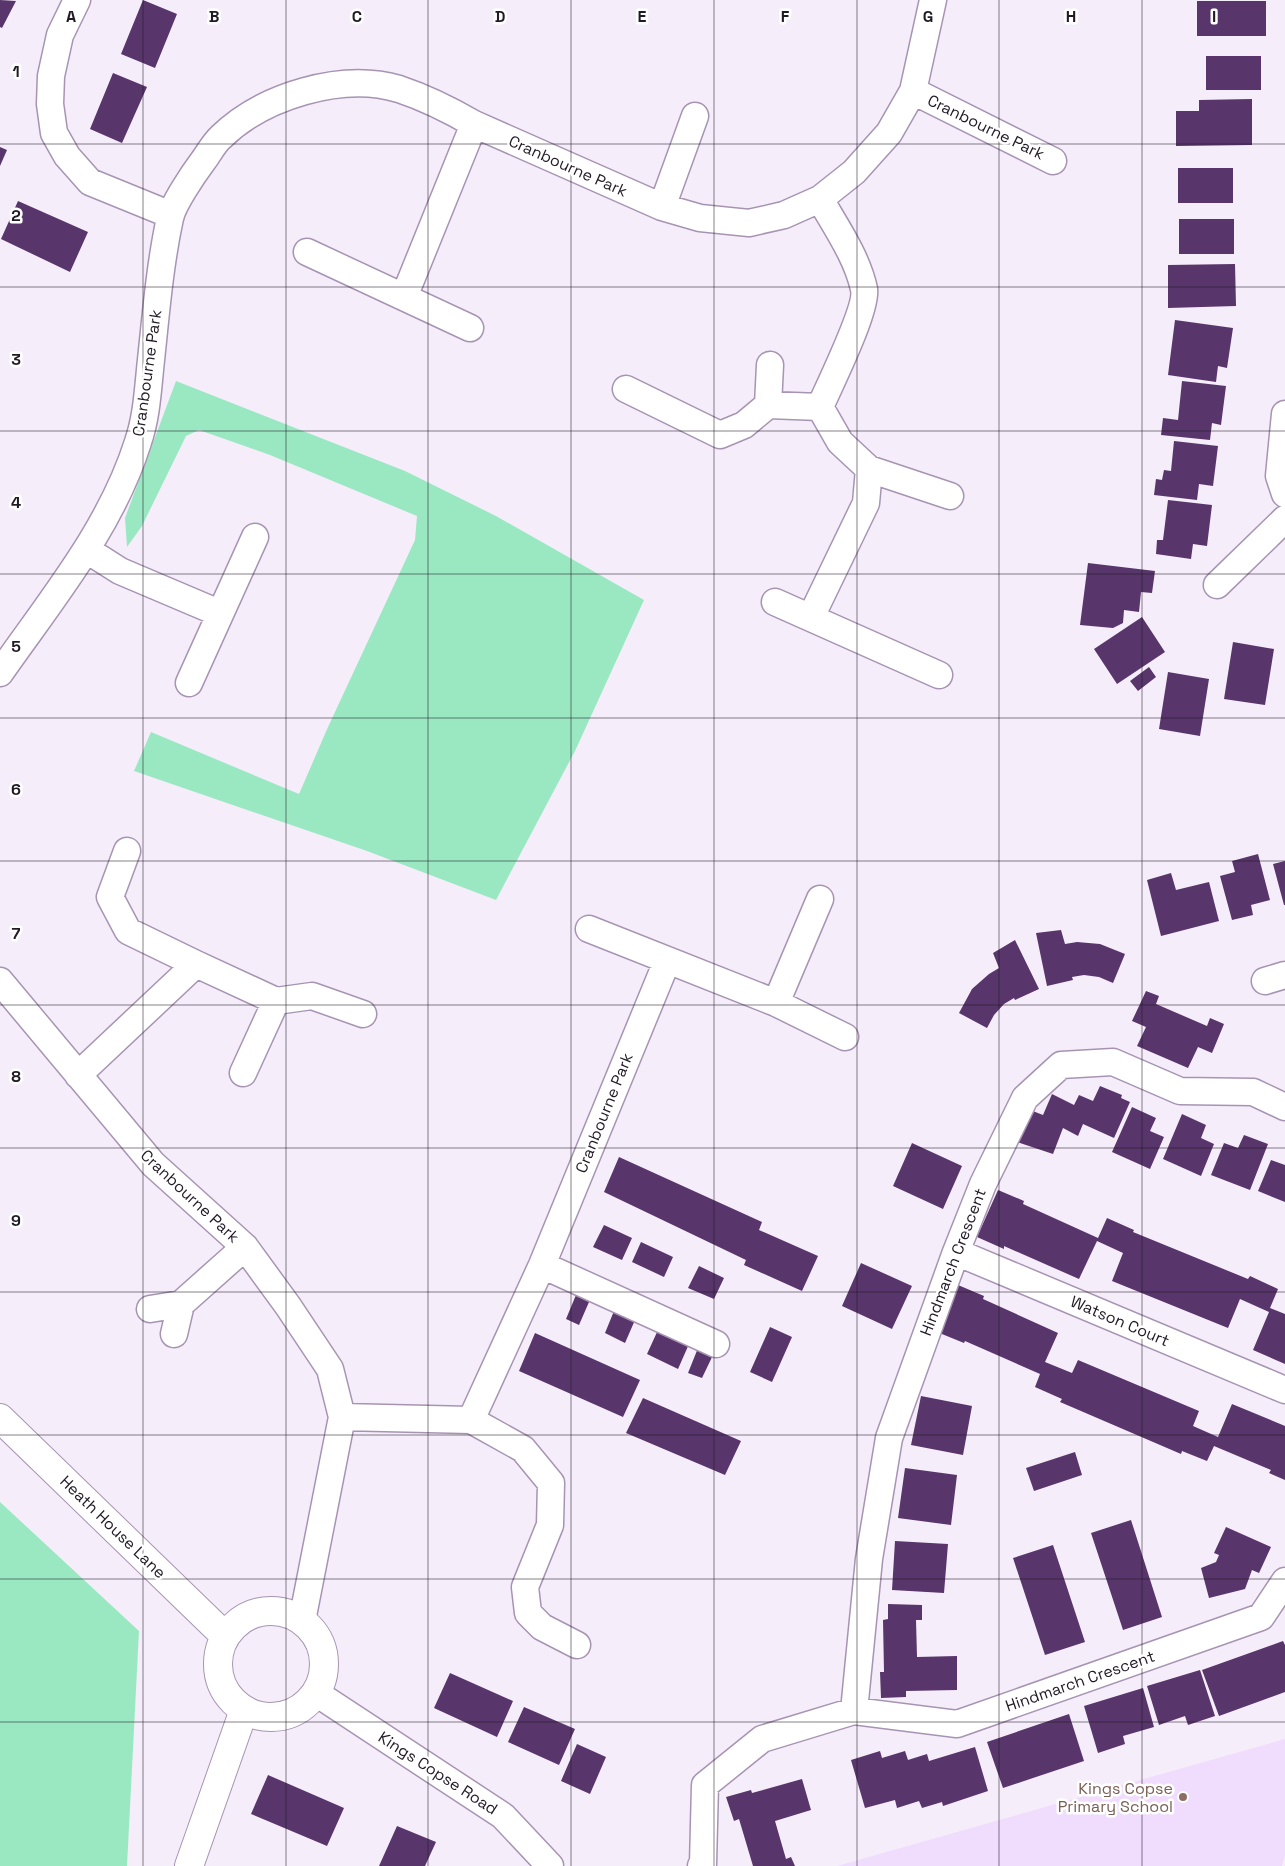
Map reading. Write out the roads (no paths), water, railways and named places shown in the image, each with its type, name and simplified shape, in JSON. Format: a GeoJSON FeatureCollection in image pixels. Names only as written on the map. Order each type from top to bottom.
{"type":"FeatureCollection","features":[{"type":"Feature","properties":{"kind":"street"},"geometry":{"type":"LineString","coordinates":[[77,0],[60,35],[51,76],[50,104],[54,133],[67,156],[90,182],[170,215]]}},
{"type":"Feature","properties":{"kind":"street"},"geometry":{"type":"LineString","coordinates":[[912,91],[933,0]]}},
{"type":"Feature","properties":{"kind":"street","name":"Cranbourne Park"},"geometry":{"type":"LineString","coordinates":[[0,673],[87,550],[118,493],[139,441],[147,396],[157,302],[170,215],[197,170],[220,137],[252,113],[282,99],[323,86],[360,83],[398,89],[445,107],[474,124],[662,207],[700,218],[749,223],[784,215],[820,199],[854,172],[888,133],[912,91],[1053,161]]}},
{"type":"Feature","properties":{"kind":"street"},"geometry":{"type":"LineString","coordinates":[[662,207],[695,116]]}},
{"type":"Feature","properties":{"kind":"street"},"geometry":{"type":"LineString","coordinates":[[404,297],[474,124]]}},
{"type":"Feature","properties":{"kind":"street"},"geometry":{"type":"LineString","coordinates":[[820,199],[851,254],[864,291],[857,322],[820,408]]}},
{"type":"Feature","properties":{"kind":"street"},"geometry":{"type":"LineString","coordinates":[[307,252],[470,328]]}},
{"type":"Feature","properties":{"kind":"street"},"geometry":{"type":"LineString","coordinates":[[768,406],[770,365]]}},
{"type":"Feature","properties":{"kind":"street"},"geometry":{"type":"LineString","coordinates":[[626,389],[720,435],[744,425],[768,406],[820,408]]}},
{"type":"Feature","properties":{"kind":"street"},"geometry":{"type":"LineString","coordinates":[[820,408],[840,442],[869,469],[950,496]]}},
{"type":"Feature","properties":{"kind":"street"},"geometry":{"type":"LineString","coordinates":[[1285,414],[1279,476],[1285,494]]}},
{"type":"Feature","properties":{"kind":"street"},"geometry":{"type":"LineString","coordinates":[[811,618],[866,503],[869,469]]}},
{"type":"Feature","properties":{"kind":"street"},"geometry":{"type":"LineString","coordinates":[[1217,585],[1285,519]]}},
{"type":"Feature","properties":{"kind":"street"},"geometry":{"type":"LineString","coordinates":[[189,683],[255,537]]}},
{"type":"Feature","properties":{"kind":"street"},"geometry":{"type":"LineString","coordinates":[[87,550],[120,571],[220,613]]}},
{"type":"Feature","properties":{"kind":"street"},"geometry":{"type":"LineString","coordinates":[[775,602],[939,675]]}},
{"type":"Feature","properties":{"kind":"street"},"geometry":{"type":"LineString","coordinates":[[127,851],[110,897],[128,931],[276,1001],[312,996],[363,1014]]}},
{"type":"Feature","properties":{"kind":"street"},"geometry":{"type":"LineString","coordinates":[[776,1003],[820,900]]}},
{"type":"Feature","properties":{"kind":"street"},"geometry":{"type":"LineString","coordinates":[[589,929],[776,1003],[845,1037]]}},
{"type":"Feature","properties":{"kind":"street","name":"Cranbourne Park"},"geometry":{"type":"LineString","coordinates":[[471,1420],[542,1264],[667,961]]}},
{"type":"Feature","properties":{"kind":"street"},"geometry":{"type":"LineString","coordinates":[[78,1076],[196,964]]}},
{"type":"Feature","properties":{"kind":"street","name":"Cranbourne Park"},"geometry":{"type":"LineString","coordinates":[[0,981],[152,1164],[245,1246],[330,1369],[342,1418],[302,1621]]}},
{"type":"Feature","properties":{"kind":"street"},"geometry":{"type":"LineString","coordinates":[[243,1073],[276,1001]]}},
{"type":"Feature","properties":{"kind":"street","name":"Hindmarch Crescent"},"geometry":{"type":"LineString","coordinates":[[854,1711],[869,1559],[889,1438],[982,1184],[1025,1098],[1061,1065],[1113,1062],[1180,1091],[1253,1092],[1285,1107]]}},
{"type":"Feature","properties":{"kind":"street","name":"Cranbourne Park"},"geometry":{"type":"LineString","coordinates":[[181,1304],[245,1246]]}},
{"type":"Feature","properties":{"kind":"street","name":"Watson Court"},"geometry":{"type":"LineString","coordinates":[[956,1252],[1285,1390]]}},
{"type":"Feature","properties":{"kind":"street"},"geometry":{"type":"LineString","coordinates":[[542,1264],[716,1344]]}},
{"type":"Feature","properties":{"kind":"street"},"geometry":{"type":"LineString","coordinates":[[150,1309],[181,1304],[174,1334]]}},
{"type":"Feature","properties":{"kind":"street","name":"Heath House Lane"},"geometry":{"type":"LineString","coordinates":[[0,1418],[226,1636]]}},
{"type":"Feature","properties":{"kind":"street"},"geometry":{"type":"LineString","coordinates":[[342,1418],[471,1420],[523,1449],[551,1483],[550,1524],[525,1587],[528,1614],[542,1627],[577,1646]]}},
{"type":"Feature","properties":{"kind":"street","name":"Hindmarch Crescent"},"geometry":{"type":"LineString","coordinates":[[701,1866],[703,1864],[705,1785],[762,1739],[854,1711],[957,1724],[1261,1617],[1285,1581]]}},
{"type":"Feature","properties":{"kind":"street"},"geometry":{"type":"LineString","coordinates":[[272,1610],[290,1614],[302,1621],[315,1634],[322,1651],[324,1669],[316,1693],[303,1706],[286,1715],[268,1717],[244,1710],[230,1698],[221,1681],[218,1663],[221,1645],[226,1636],[238,1623],[254,1613],[272,1610]]}},
{"type":"Feature","properties":{"kind":"street","name":"Kings Copse Road"},"geometry":{"type":"LineString","coordinates":[[316,1693],[503,1816],[550,1866]]}},
{"type":"Feature","properties":{"kind":"street"},"geometry":{"type":"LineString","coordinates":[[189,1866],[244,1710]]}},
{"type":"Feature","properties":{"kind":"place","name":"Kings Copse Primary School"},"geometry":{"type":"Point","coordinates":[1183,1797]}}]}
